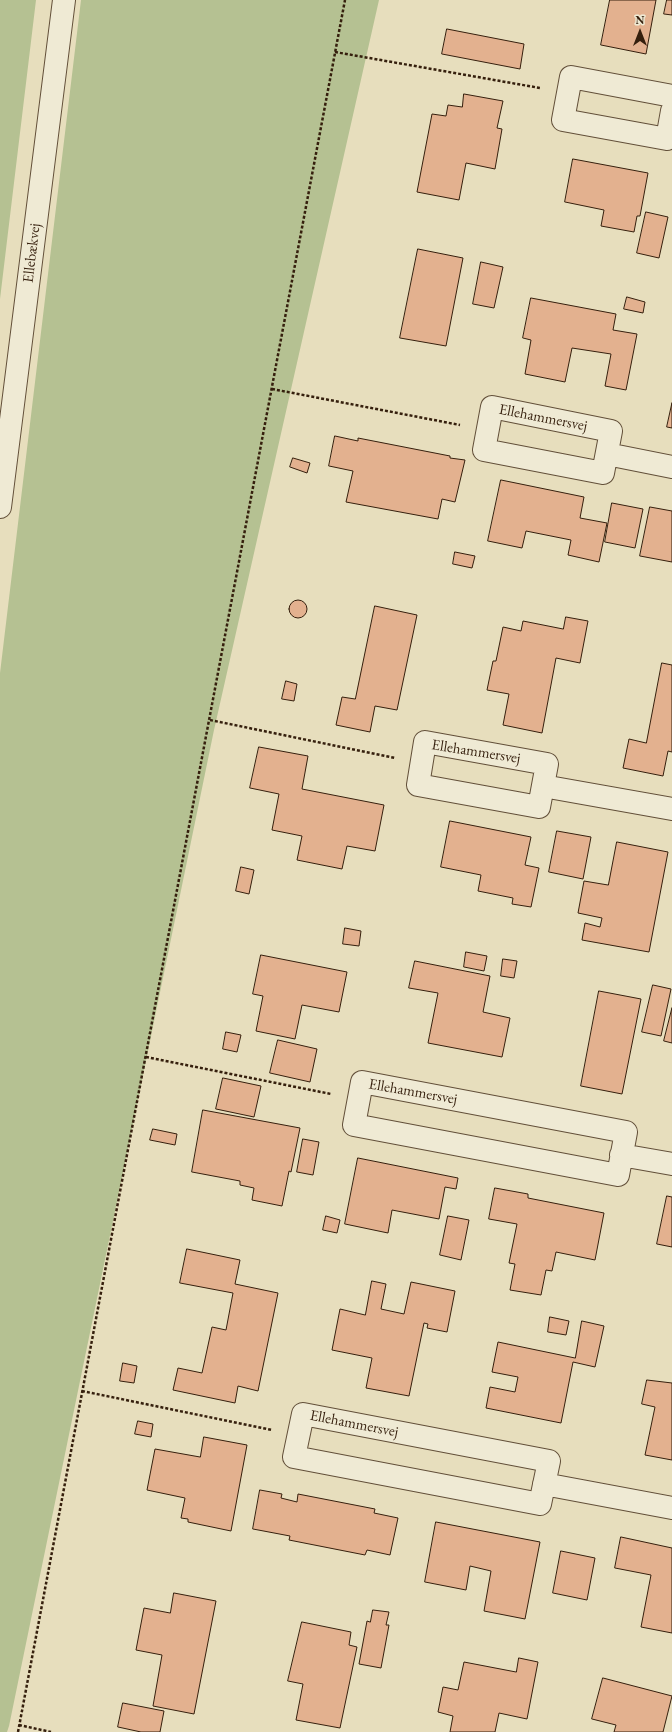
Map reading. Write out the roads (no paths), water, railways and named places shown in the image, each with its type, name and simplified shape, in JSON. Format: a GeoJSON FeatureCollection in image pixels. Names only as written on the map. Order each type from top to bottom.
{"type":"FeatureCollection","features":[{"type":"Feature","properties":{"kind":"street","name":"Ellebækvej"},"geometry":{"type":"LineString","coordinates":[[0,507],[64,0]]}},
{"type":"Feature","properties":{"kind":"street"},"geometry":{"type":"LineString","coordinates":[[671,116],[667,139],[563,120],[571,77],[672,96]]}},
{"type":"Feature","properties":{"kind":"street","name":"Ellehammersvej"},"geometry":{"type":"LineString","coordinates":[[492,408],[611,431],[607,454],[603,473],[484,450],[492,408]]}},
{"type":"Feature","properties":{"kind":"street"},"geometry":{"type":"LineString","coordinates":[[607,454],[672,467]]}},
{"type":"Feature","properties":{"kind":"street","name":"Ellehammersvej"},"geometry":{"type":"LineString","coordinates":[[425,742],[547,764],[543,786],[539,807],[418,785],[425,742]]}},
{"type":"Feature","properties":{"kind":"street"},"geometry":{"type":"LineString","coordinates":[[543,786],[672,809]]}},
{"type":"Feature","properties":{"kind":"street","name":"Ellehammersvej"},"geometry":{"type":"LineString","coordinates":[[362,1082],[626,1132],[621,1155],[618,1174],[354,1125],[362,1082]]}},
{"type":"Feature","properties":{"kind":"street"},"geometry":{"type":"LineString","coordinates":[[621,1155],[672,1164]]}},
{"type":"Feature","properties":{"kind":"street","name":"Ellehammersvej"},"geometry":{"type":"LineString","coordinates":[[303,1414],[549,1461],[544,1484],[540,1504],[294,1457],[303,1414]]}},
{"type":"Feature","properties":{"kind":"street"},"geometry":{"type":"LineString","coordinates":[[544,1484],[672,1508]]}}]}
